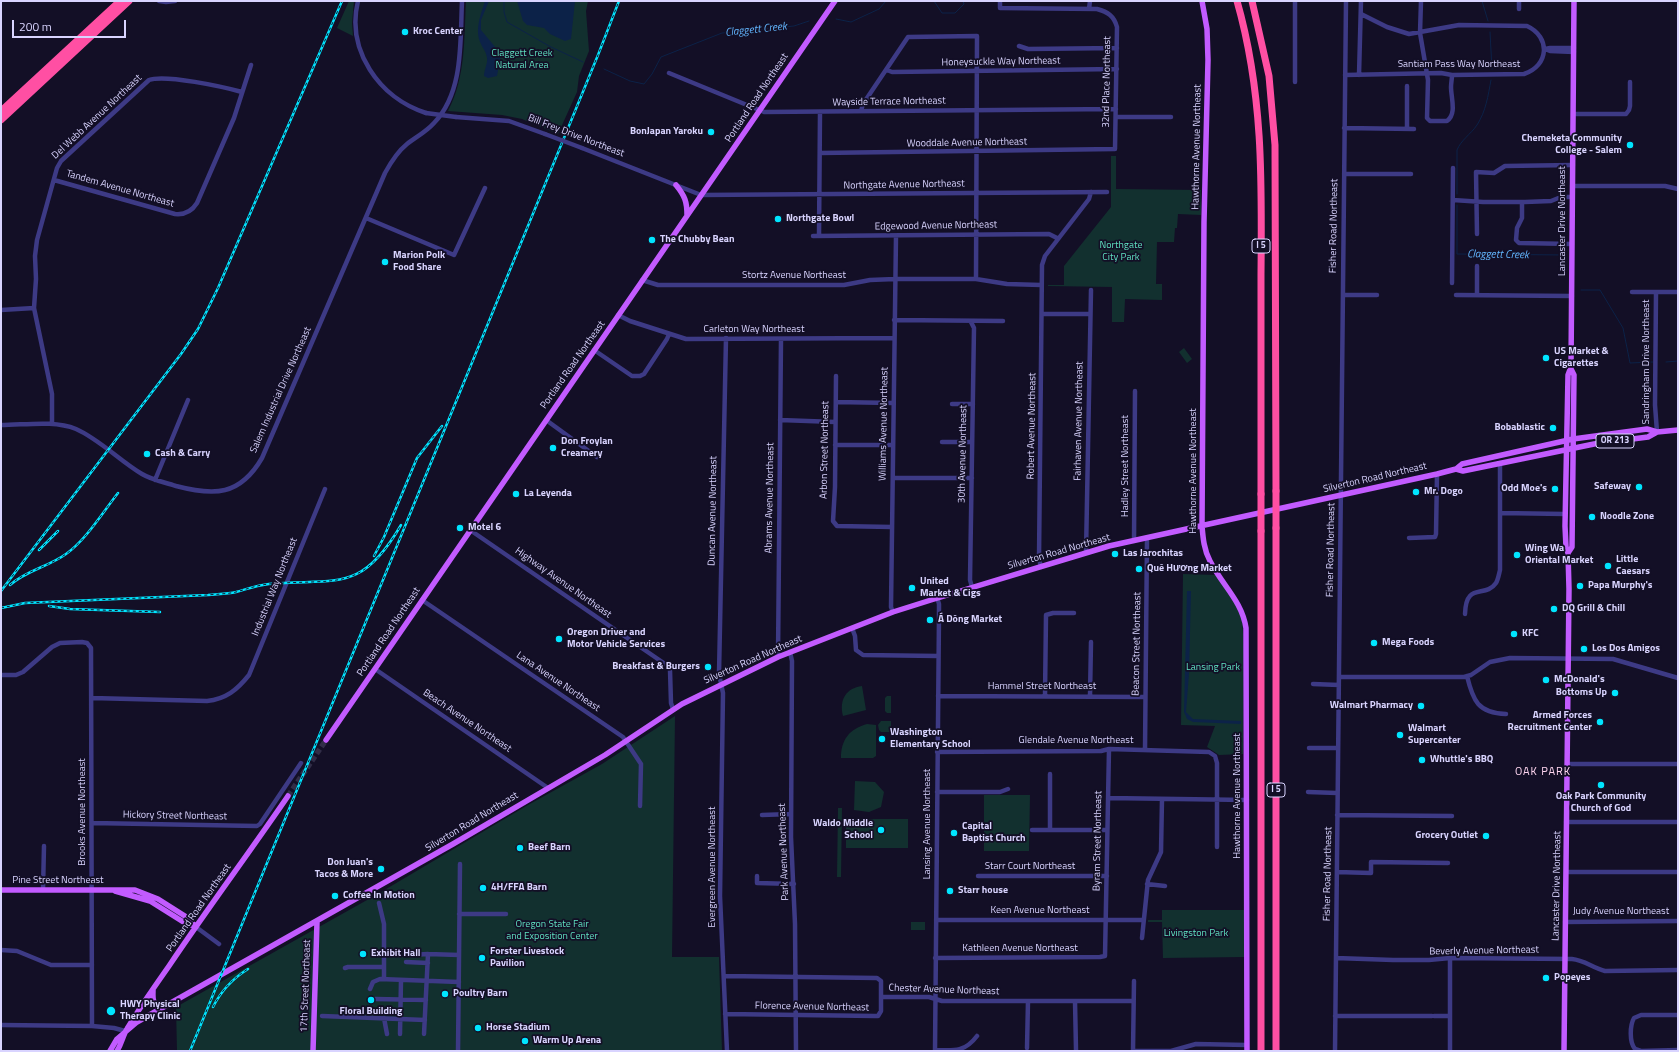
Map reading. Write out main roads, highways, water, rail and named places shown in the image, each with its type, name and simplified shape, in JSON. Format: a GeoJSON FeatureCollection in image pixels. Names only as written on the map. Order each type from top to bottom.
{"type":"FeatureCollection","features":[{"type":"Feature","properties":{"kind":"highway"},"geometry":{"type":"LineString","coordinates":[[1,111],[120,1]]}},
{"type":"Feature","properties":{"kind":"highway"},"geometry":{"type":"LineString","coordinates":[[1,120],[130,1]]}},
{"type":"Feature","properties":{"kind":"highway","name":"I 5"},"geometry":{"type":"LineString","coordinates":[[1237,1],[1246,35],[1255,82],[1260,131],[1261,1051]]}},
{"type":"Feature","properties":{"kind":"highway","name":"I 5"},"geometry":{"type":"LineString","coordinates":[[1252,1],[1269,76],[1275,138],[1276,1051]]}},
{"type":"Feature","properties":{"kind":"main road","name":"Portland Road Northeast"},"geometry":{"type":"LineString","coordinates":[[326,740],[834,1]]}},
{"type":"Feature","properties":{"kind":"main road","name":"Hawthorne Avenue Northeast"},"geometry":{"type":"LineString","coordinates":[[1202,1],[1207,29],[1208,60],[1204,222],[1202,526],[1203,540],[1208,556],[1236,599],[1245,622],[1246,1051]]}},
{"type":"Feature","properties":{"kind":"main road","name":"Lancaster Drive Northeast"},"geometry":{"type":"LineString","coordinates":[[1564,1051],[1568,659],[1568,554],[1566,547],[1565,514],[1568,376],[1571,369],[1574,1]]}},
{"type":"Feature","properties":{"kind":"main road"},"geometry":{"type":"LineString","coordinates":[[676,185],[686,197],[687,216]]}},
{"type":"Feature","properties":{"kind":"main road","name":"Lancaster Drive Northeast"},"geometry":{"type":"LineString","coordinates":[[1568,554],[1572,547],[1574,376],[1571,369]]}},
{"type":"Feature","properties":{"kind":"main road","name":"Silverton Road Northeast"},"geometry":{"type":"LineString","coordinates":[[125,1031],[137,1022],[454,844],[626,742],[673,709],[778,657],[893,612],[1086,553],[1147,538],[1437,474],[1456,469],[1462,464],[1573,439],[1647,429],[1656,432],[1678,430]]}},
{"type":"Feature","properties":{"kind":"main road","name":"Silverton Road Northeast"},"geometry":{"type":"LineString","coordinates":[[1456,469],[1463,471],[1573,448],[1648,437],[1656,432]]}},
{"type":"Feature","properties":{"kind":"main road"},"geometry":{"type":"LineString","coordinates":[[1565,514],[1568,515],[1569,530],[1572,536]]}},
{"type":"Feature","properties":{"kind":"main road","name":"Portland Road Northeast"},"geometry":{"type":"LineString","coordinates":[[125,1031],[288,796]]}},
{"type":"Feature","properties":{"kind":"main road","name":"Pine Street Northeast"},"geometry":{"type":"LineString","coordinates":[[1,890],[130,890],[151,896],[188,918],[196,927]]}},
{"type":"Feature","properties":{"kind":"main road","name":"17th Street Northeast"},"geometry":{"type":"LineString","coordinates":[[313,1051],[317,922]]}},
{"type":"Feature","properties":{"kind":"main road"},"geometry":{"type":"LineString","coordinates":[[153,990],[155,1004],[160,1007],[166,1006]]}},
{"type":"Feature","properties":{"kind":"main road"},"geometry":{"type":"LineString","coordinates":[[110,1051],[125,1031]]}},
{"type":"Feature","properties":{"kind":"main road"},"geometry":{"type":"LineString","coordinates":[[117,1051],[123,1042],[125,1031]]}},
{"type":"Feature","properties":{"kind":"water"},"geometry":{"type":"Polygon","coordinates":[[[485,1],[489,1],[481,20],[481,30],[501,54],[497,76],[488,78],[484,76],[487,58],[478,33],[480,17],[485,1]]]}},
{"type":"Feature","properties":{"kind":"water"},"geometry":{"type":"Polygon","coordinates":[[[517,1],[575,1],[571,39],[565,41],[550,34],[544,28],[527,25],[523,21],[517,1]]]}},
{"type":"Feature","properties":{"kind":"water"},"geometry":{"type":"Polygon","coordinates":[[[1187,591],[1191,591],[1189,673],[1186,712],[1193,719],[1241,721],[1241,724],[1193,722],[1187,719],[1184,712],[1187,591]]]}},
{"type":"Feature","properties":{"kind":"waterway","name":"Claggett Creek"},"geometry":{"type":"LineString","coordinates":[[504,1],[504,12],[507,22],[549,46],[583,62]]}},
{"type":"Feature","properties":{"kind":"waterway","name":"Claggett Creek"},"geometry":{"type":"LineString","coordinates":[[836,19],[851,22],[879,9],[886,1]]}},
{"type":"Feature","properties":{"kind":"waterway","name":"Claggett Creek"},"geometry":{"type":"LineString","coordinates":[[934,1],[942,13],[955,13],[964,4],[963,1]]}},
{"type":"Feature","properties":{"kind":"waterway","name":"Claggett Creek"},"geometry":{"type":"LineString","coordinates":[[1482,1],[1488,21]]}},
{"type":"Feature","properties":{"kind":"waterway","name":"Claggett Creek"},"geometry":{"type":"LineString","coordinates":[[604,69],[630,81],[644,84],[652,74],[661,57],[722,33],[794,26],[809,21]]}},
{"type":"Feature","properties":{"kind":"waterway","name":"Claggett Creek"},"geometry":{"type":"LineString","coordinates":[[1490,32],[1492,69]]}},
{"type":"Feature","properties":{"kind":"waterway","name":"Claggett Creek"},"geometry":{"type":"LineString","coordinates":[[1457,194],[1457,150],[1461,143],[1475,128],[1483,114],[1491,80]]}},
{"type":"Feature","properties":{"kind":"waterway","name":"Claggett Creek"},"geometry":{"type":"LineString","coordinates":[[1457,205],[1457,254],[1565,255]]}},
{"type":"Feature","properties":{"kind":"waterway","name":"Claggett Creek"},"geometry":{"type":"LineString","coordinates":[[1581,290],[1600,290],[1623,328],[1630,363],[1653,362]]}},
{"type":"Feature","properties":{"kind":"waterway","name":"Claggett Creek"},"geometry":{"type":"LineString","coordinates":[[1666,362],[1678,361]]}},
{"type":"Feature","properties":{"kind":"tunnel"},"geometry":{"type":"LineString","coordinates":[[288,796],[326,740]]}},
{"type":"Feature","properties":{"kind":"railway"},"geometry":{"type":"LineString","coordinates":[[1,591],[181,354],[198,329],[218,288],[342,1]]}},
{"type":"Feature","properties":{"kind":"railway"},"geometry":{"type":"LineString","coordinates":[[190,1051],[619,1]]}},
{"type":"Feature","properties":{"kind":"railway"},"geometry":{"type":"LineString","coordinates":[[374,556],[384,537],[417,458],[442,426]]}},
{"type":"Feature","properties":{"kind":"railway"},"geometry":{"type":"LineString","coordinates":[[10,585],[23,576],[66,554],[87,534],[118,493]]}},
{"type":"Feature","properties":{"kind":"railway"},"geometry":{"type":"LineString","coordinates":[[1,608],[25,603],[222,594],[265,585],[330,581],[346,578],[360,572],[373,562],[387,547],[401,525]]}},
{"type":"Feature","properties":{"kind":"railway"},"geometry":{"type":"LineString","coordinates":[[39,550],[58,531]]}},
{"type":"Feature","properties":{"kind":"railway"},"geometry":{"type":"LineString","coordinates":[[49,606],[70,609],[160,612]]}},
{"type":"Feature","properties":{"kind":"railway"},"geometry":{"type":"LineString","coordinates":[[213,1007],[228,986],[248,969]]}},
{"type":"Feature","properties":{"kind":"place","name":"Kroc Center"},"geometry":{"type":"Point","coordinates":[405,32]}},
{"type":"Feature","properties":{"kind":"place","name":"BonJapan Yaroku"},"geometry":{"type":"Point","coordinates":[711,132]}},
{"type":"Feature","properties":{"kind":"place","name":"Chemeketa Community College - Salem"},"geometry":{"type":"Point","coordinates":[1630,145]}},
{"type":"Feature","properties":{"kind":"place","name":"Northgate Bowl"},"geometry":{"type":"Point","coordinates":[778,219]}},
{"type":"Feature","properties":{"kind":"place","name":"The Chubby Bean"},"geometry":{"type":"Point","coordinates":[652,240]}},
{"type":"Feature","properties":{"kind":"place","name":"Marion Polk Food Share"},"geometry":{"type":"Point","coordinates":[385,262]}},
{"type":"Feature","properties":{"kind":"place","name":"US Market & Cigarettes"},"geometry":{"type":"Point","coordinates":[1546,358]}},
{"type":"Feature","properties":{"kind":"place","name":"Bobablastic"},"geometry":{"type":"Point","coordinates":[1553,428]}},
{"type":"Feature","properties":{"kind":"place","name":"Don Froylan Creamery"},"geometry":{"type":"Point","coordinates":[553,448]}},
{"type":"Feature","properties":{"kind":"place","name":"Cash & Carry"},"geometry":{"type":"Point","coordinates":[147,454]}},
{"type":"Feature","properties":{"kind":"place","name":"Safeway"},"geometry":{"type":"Point","coordinates":[1639,487]}},
{"type":"Feature","properties":{"kind":"place","name":"Odd Moe's"},"geometry":{"type":"Point","coordinates":[1555,489]}},
{"type":"Feature","properties":{"kind":"place","name":"Mr. Dogo"},"geometry":{"type":"Point","coordinates":[1416,492]}},
{"type":"Feature","properties":{"kind":"place","name":"La Leyenda"},"geometry":{"type":"Point","coordinates":[516,494]}},
{"type":"Feature","properties":{"kind":"place","name":"Noodle Zone"},"geometry":{"type":"Point","coordinates":[1592,517]}},
{"type":"Feature","properties":{"kind":"place","name":"Motel 6"},"geometry":{"type":"Point","coordinates":[460,528]}},
{"type":"Feature","properties":{"kind":"place","name":"Las Jarochitas"},"geometry":{"type":"Point","coordinates":[1115,554]}},
{"type":"Feature","properties":{"kind":"place","name":"Wing Wa Oriental Market"},"geometry":{"type":"Point","coordinates":[1517,555]}},
{"type":"Feature","properties":{"kind":"place","name":"Little Caesars"},"geometry":{"type":"Point","coordinates":[1608,566]}},
{"type":"Feature","properties":{"kind":"place","name":"Quê Hương Market"},"geometry":{"type":"Point","coordinates":[1139,569]}},
{"type":"Feature","properties":{"kind":"place","name":"Papa Murphy's"},"geometry":{"type":"Point","coordinates":[1580,586]}},
{"type":"Feature","properties":{"kind":"place","name":"United Market & Cigs"},"geometry":{"type":"Point","coordinates":[912,588]}},
{"type":"Feature","properties":{"kind":"place","name":"DQ Grill & Chill"},"geometry":{"type":"Point","coordinates":[1554,609]}},
{"type":"Feature","properties":{"kind":"place","name":"Á Dông Market"},"geometry":{"type":"Point","coordinates":[930,620]}},
{"type":"Feature","properties":{"kind":"place","name":"KFC"},"geometry":{"type":"Point","coordinates":[1514,634]}},
{"type":"Feature","properties":{"kind":"place","name":"Oregon Driver and Motor Vehicle Services"},"geometry":{"type":"Point","coordinates":[559,639]}},
{"type":"Feature","properties":{"kind":"place","name":"Mega Foods"},"geometry":{"type":"Point","coordinates":[1374,643]}},
{"type":"Feature","properties":{"kind":"place","name":"Los Dos Amigos"},"geometry":{"type":"Point","coordinates":[1584,649]}},
{"type":"Feature","properties":{"kind":"place","name":"Breakfast & Burgers"},"geometry":{"type":"Point","coordinates":[708,667]}},
{"type":"Feature","properties":{"kind":"place","name":"McDonald's"},"geometry":{"type":"Point","coordinates":[1546,680]}},
{"type":"Feature","properties":{"kind":"place","name":"Bottoms Up"},"geometry":{"type":"Point","coordinates":[1615,693]}},
{"type":"Feature","properties":{"kind":"place","name":"Walmart Pharmacy"},"geometry":{"type":"Point","coordinates":[1421,706]}},
{"type":"Feature","properties":{"kind":"place","name":"Armed Forces Recruitment Center"},"geometry":{"type":"Point","coordinates":[1600,722]}},
{"type":"Feature","properties":{"kind":"place","name":"Walmart Supercenter"},"geometry":{"type":"Point","coordinates":[1400,735]}},
{"type":"Feature","properties":{"kind":"place","name":"Washington Elementary School"},"geometry":{"type":"Point","coordinates":[882,739]}},
{"type":"Feature","properties":{"kind":"place","name":"Whuttle's BBQ"},"geometry":{"type":"Point","coordinates":[1422,760]}},
{"type":"Feature","properties":{"kind":"place","name":"Oak Park Community Church of God"},"geometry":{"type":"Point","coordinates":[1601,785]}},
{"type":"Feature","properties":{"kind":"place","name":"Waldo Middle School"},"geometry":{"type":"Point","coordinates":[881,830]}},
{"type":"Feature","properties":{"kind":"place","name":"Capital Baptist Church"},"geometry":{"type":"Point","coordinates":[954,833]}},
{"type":"Feature","properties":{"kind":"place","name":"Grocery Outlet"},"geometry":{"type":"Point","coordinates":[1486,836]}},
{"type":"Feature","properties":{"kind":"place","name":"Beef Barn"},"geometry":{"type":"Point","coordinates":[520,848]}},
{"type":"Feature","properties":{"kind":"place","name":"Don Juan's Tacos & More"},"geometry":{"type":"Point","coordinates":[381,869]}},
{"type":"Feature","properties":{"kind":"place","name":"4H/FFA Barn"},"geometry":{"type":"Point","coordinates":[483,888]}},
{"type":"Feature","properties":{"kind":"place","name":"Starr house"},"geometry":{"type":"Point","coordinates":[950,891]}},
{"type":"Feature","properties":{"kind":"place","name":"Coffee In Motion"},"geometry":{"type":"Point","coordinates":[335,896]}},
{"type":"Feature","properties":{"kind":"place","name":"Exhibit Hall"},"geometry":{"type":"Point","coordinates":[363,954]}},
{"type":"Feature","properties":{"kind":"place","name":"Forster Livestock Pavilion"},"geometry":{"type":"Point","coordinates":[482,958]}},
{"type":"Feature","properties":{"kind":"place","name":"Popeyes"},"geometry":{"type":"Point","coordinates":[1546,978]}},
{"type":"Feature","properties":{"kind":"place","name":"Poultry Barn"},"geometry":{"type":"Point","coordinates":[445,994]}},
{"type":"Feature","properties":{"kind":"place","name":"Floral Building"},"geometry":{"type":"Point","coordinates":[371,1000]}},
{"type":"Feature","properties":{"kind":"place","name":"HWY Physical Therapy Clinic"},"geometry":{"type":"Point","coordinates":[111,1011]}},
{"type":"Feature","properties":{"kind":"place","name":"Horse Stadium"},"geometry":{"type":"Point","coordinates":[478,1028]}},
{"type":"Feature","properties":{"kind":"place","name":"Warm Up Arena"},"geometry":{"type":"Point","coordinates":[525,1041]}},
{"type":"Feature","properties":{"kind":"district","name":"OAK PARK"},"geometry":{"type":"Point","coordinates":[1543,772]}},
{"type":"Feature","properties":{"kind":"park label","name":"Claggett Creek Natural Area"},"geometry":{"type":"Point","coordinates":[522,60]}},
{"type":"Feature","properties":{"kind":"park label","name":"Northgate City Park"},"geometry":{"type":"Point","coordinates":[1121,252]}},
{"type":"Feature","properties":{"kind":"park label","name":"Lansing Park"},"geometry":{"type":"Point","coordinates":[1213,668]}},
{"type":"Feature","properties":{"kind":"park label","name":"Oregon State Fair and Exposition Center"},"geometry":{"type":"Point","coordinates":[552,930]}},
{"type":"Feature","properties":{"kind":"park label","name":"Livingston Park"},"geometry":{"type":"Point","coordinates":[1196,934]}}]}
